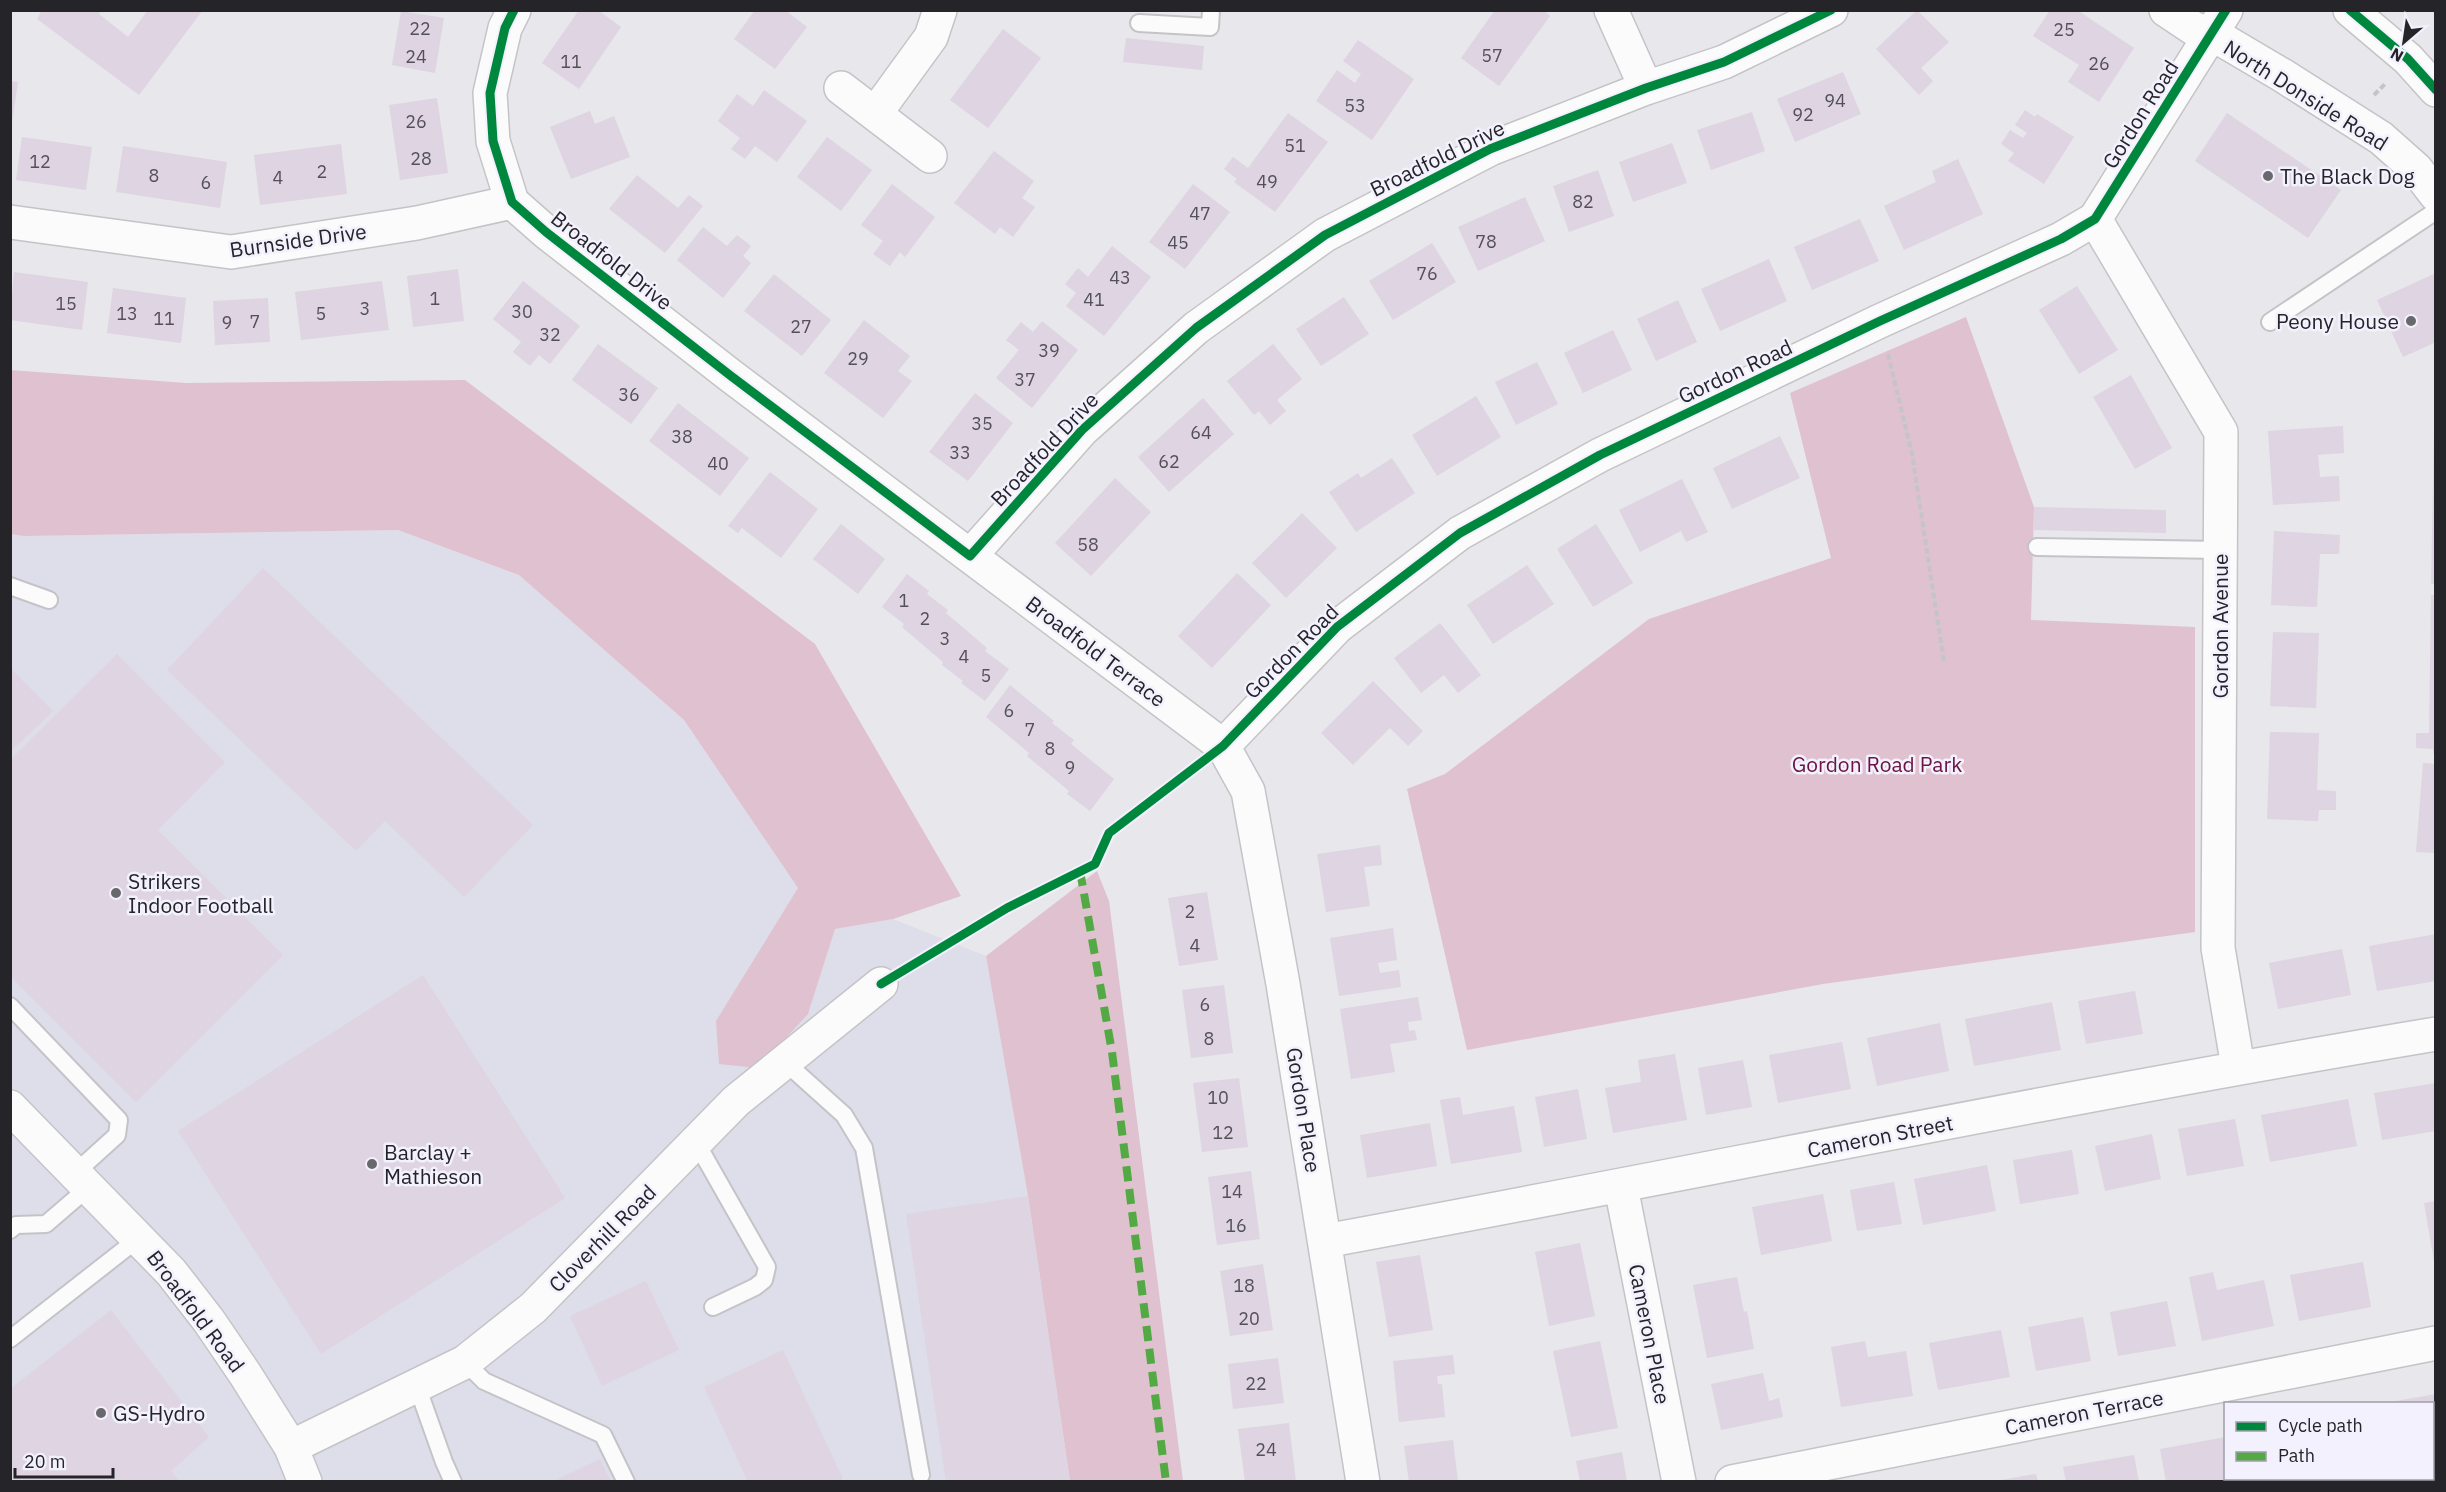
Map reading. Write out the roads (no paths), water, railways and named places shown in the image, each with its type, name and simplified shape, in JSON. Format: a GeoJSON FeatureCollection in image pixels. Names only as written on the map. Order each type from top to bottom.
{"type":"FeatureCollection","features":[{"type":"Feature","properties":{"kind":"street"},"geometry":{"type":"LineString","coordinates":[[512,202],[493,141],[490,93],[505,28],[514,10]]}},
{"type":"Feature","properties":{"kind":"street"},"geometry":{"type":"LineString","coordinates":[[875,114],[931,37],[940,10]]}},
{"type":"Feature","properties":{"kind":"street"},"geometry":{"type":"LineString","coordinates":[[1611,10],[1646,88]]}},
{"type":"Feature","properties":{"kind":"street","name":"Broadfold Drive"},"geometry":{"type":"LineString","coordinates":[[512,202],[546,232],[731,376],[970,556],[1082,430],[1196,328],[1325,235],[1490,149],[1646,88],[1724,62],[1831,10]]}},
{"type":"Feature","properties":{"kind":"street","name":"North Donside Road"},"geometry":{"type":"LineString","coordinates":[[2166,10],[2193,28],[2218,23],[2282,75],[2381,138],[2416,169],[2436,195]]}},
{"type":"Feature","properties":{"kind":"street"},"geometry":{"type":"LineString","coordinates":[[2350,10],[2408,59],[2436,90]]}},
{"type":"Feature","properties":{"kind":"street","name":"Gordon Road"},"geometry":{"type":"LineString","coordinates":[[1223,746],[1336,627],[1460,533],[1600,455],[1880,321],[2061,239],[2095,219],[2218,23]]}},
{"type":"Feature","properties":{"kind":"street"},"geometry":{"type":"LineString","coordinates":[[841,88],[930,156]]}},
{"type":"Feature","properties":{"kind":"street","name":"Burnside Drive"},"geometry":{"type":"LineString","coordinates":[[10,222],[231,252],[417,223],[512,202]]}},
{"type":"Feature","properties":{"kind":"street","name":"Gordon Avenue"},"geometry":{"type":"LineString","coordinates":[[2095,219],[2221,432],[2218,948],[2238,1067]]}},
{"type":"Feature","properties":{"kind":"street","name":"Broadfold Terrace"},"geometry":{"type":"LineString","coordinates":[[970,556],[1223,746]]}},
{"type":"Feature","properties":{"kind":"street","name":"Gordon Place"},"geometry":{"type":"LineString","coordinates":[[1223,746],[1248,791],[1283,984],[1363,1482]]}},
{"type":"Feature","properties":{"kind":"street","name":"Cloverhill Road"},"geometry":{"type":"LineString","coordinates":[[291,1447],[465,1362],[533,1308],[736,1101],[881,984]]}},
{"type":"Feature","properties":{"kind":"street","name":"Cameron Street"},"geometry":{"type":"LineString","coordinates":[[1325,1241],[1621,1187],[2238,1067],[2436,1034]]}},
{"type":"Feature","properties":{"kind":"street","name":"Broadfold Road"},"geometry":{"type":"LineString","coordinates":[[10,1107],[171,1272],[209,1322],[291,1447],[305,1482]]}},
{"type":"Feature","properties":{"kind":"street","name":"Cameron Place"},"geometry":{"type":"LineString","coordinates":[[1621,1187],[1679,1482]]}},
{"type":"Feature","properties":{"kind":"street","name":"Cameron Terrace"},"geometry":{"type":"LineString","coordinates":[[1732,1482],[2436,1343]]}},
{"type":"Feature","properties":{"kind":"lane"},"geometry":{"type":"LineString","coordinates":[[1139,23],[1209,27],[1211,10]]}},
{"type":"Feature","properties":{"kind":"lane"},"geometry":{"type":"LineString","coordinates":[[2270,322],[2436,211]]}},
{"type":"Feature","properties":{"kind":"lane"},"geometry":{"type":"LineString","coordinates":[[2037,547],[2220,550]]}},
{"type":"Feature","properties":{"kind":"lane"},"geometry":{"type":"LineString","coordinates":[[10,586],[49,600]]}},
{"type":"Feature","properties":{"kind":"lane"},"geometry":{"type":"LineString","coordinates":[[10,1006],[119,1120],[117,1135],[46,1224],[12,1225]]}},
{"type":"Feature","properties":{"kind":"lane"},"geometry":{"type":"LineString","coordinates":[[785,1062],[844,1115],[864,1148],[921,1475]]}},
{"type":"Feature","properties":{"kind":"lane"},"geometry":{"type":"LineString","coordinates":[[696,1142],[768,1266],[764,1280],[755,1287],[713,1307]]}},
{"type":"Feature","properties":{"kind":"lane"},"geometry":{"type":"LineString","coordinates":[[10,1338],[139,1238]]}},
{"type":"Feature","properties":{"kind":"lane"},"geometry":{"type":"LineString","coordinates":[[465,1362],[484,1382],[603,1435],[626,1482]]}},
{"type":"Feature","properties":{"kind":"lane"},"geometry":{"type":"LineString","coordinates":[[417,1386],[453,1482]]}},
{"type":"Feature","properties":{"kind":"place","name":"The Black Dog"},"geometry":{"type":"Point","coordinates":[2268,176]}},
{"type":"Feature","properties":{"kind":"place","name":"Peony House"},"geometry":{"type":"Point","coordinates":[2411,321]}},
{"type":"Feature","properties":{"kind":"place","name":"Strikers Indoor Football"},"geometry":{"type":"Point","coordinates":[116,893]}},
{"type":"Feature","properties":{"kind":"place","name":"Barclay + Mathieson"},"geometry":{"type":"Point","coordinates":[372,1164]}},
{"type":"Feature","properties":{"kind":"place","name":"GS-Hydro"},"geometry":{"type":"Point","coordinates":[101,1413]}},
{"type":"Feature","properties":{"kind":"park label","name":"Gordon Road Park"},"geometry":{"type":"Point","coordinates":[1877,764]}}]}
